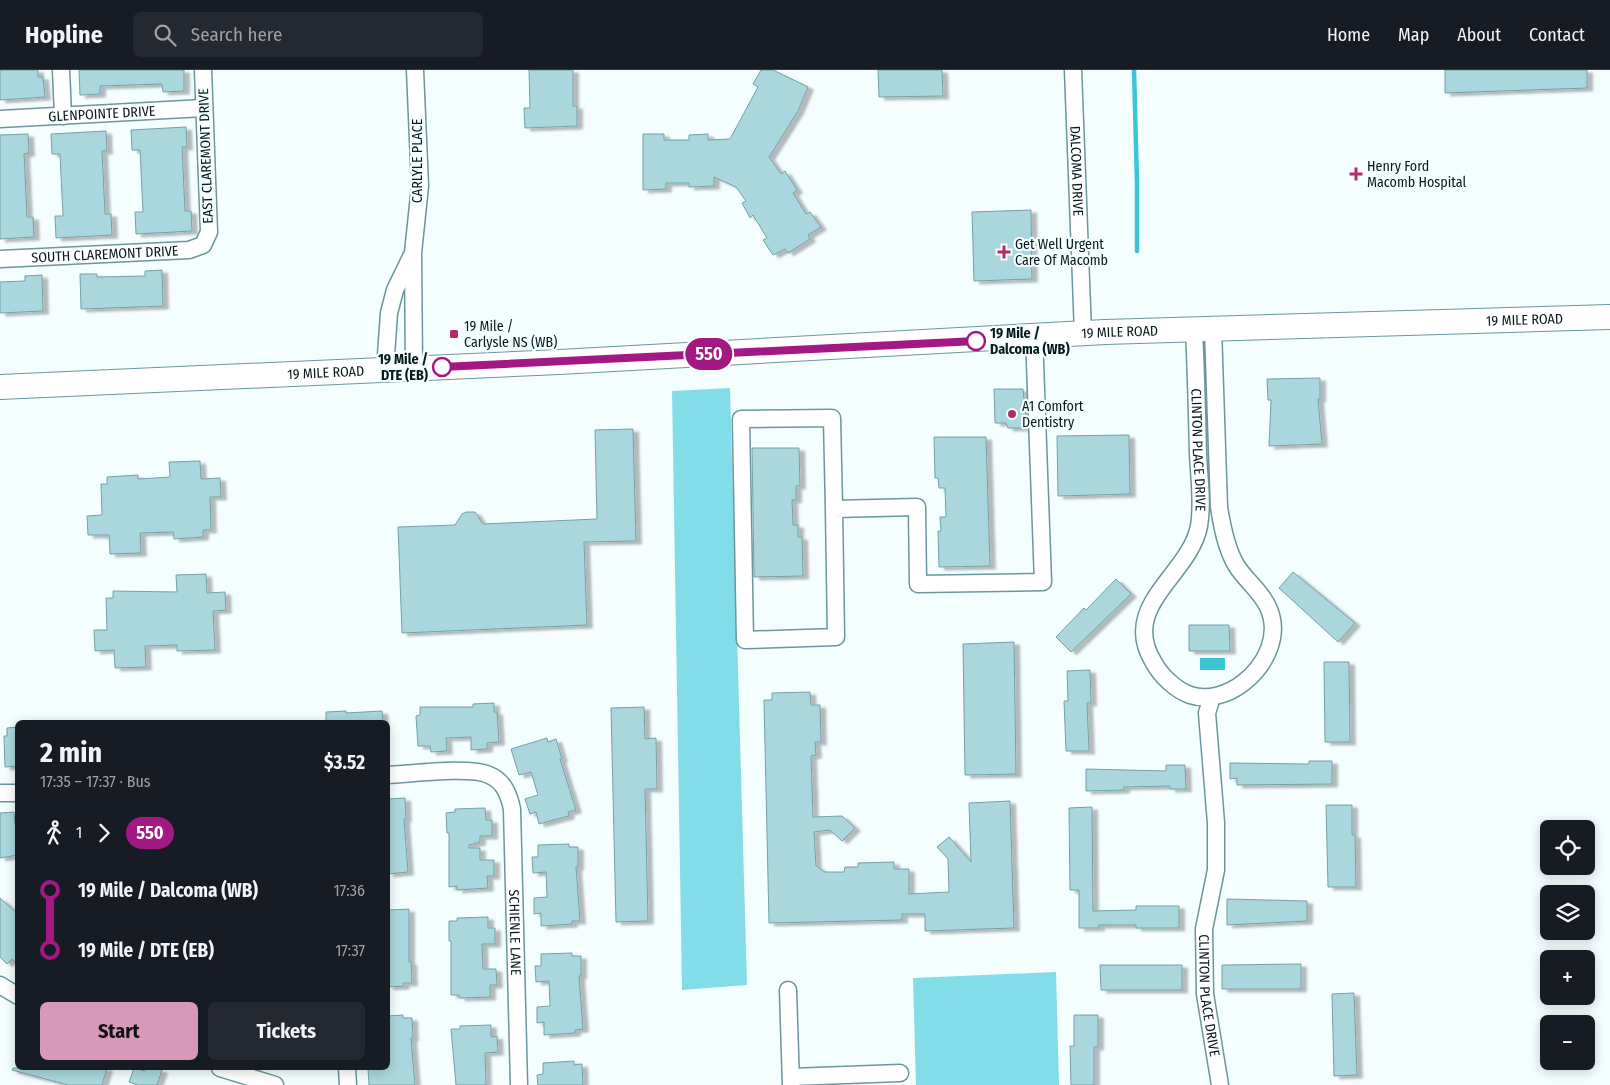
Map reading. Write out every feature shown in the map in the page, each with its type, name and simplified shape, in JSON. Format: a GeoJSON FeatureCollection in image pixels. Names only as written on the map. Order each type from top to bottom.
{"type":"FeatureCollection","features":[{"type":"Feature","properties":{"kind":"street"},"geometry":{"type":"LineString","coordinates":[[61,70],[63,116]]}},
{"type":"Feature","properties":{"kind":"street","name":"EAST CLAREMONT DRIVE"},"geometry":{"type":"LineString","coordinates":[[203,70],[209,232],[206,242]]}},
{"type":"Feature","properties":{"kind":"street","name":"CARLYLE PLACE"},"geometry":{"type":"LineString","coordinates":[[414,368],[413,253],[420,186],[415,70]]}},
{"type":"Feature","properties":{"kind":"street","name":"DALCOMA DRIVE"},"geometry":{"type":"LineString","coordinates":[[1073,70],[1083,333]]}},
{"type":"Feature","properties":{"kind":"street","name":"GLENPOINTE DRIVE"},"geometry":{"type":"LineString","coordinates":[[0,119],[204,108]]}},
{"type":"Feature","properties":{"kind":"street","name":"SOUTH CLAREMONT DRIVE"},"geometry":{"type":"LineString","coordinates":[[0,259],[189,250],[200,247],[206,242]]}},
{"type":"Feature","properties":{"kind":"street","name":"CARLYLE PLACE"},"geometry":{"type":"LineString","coordinates":[[385,369],[389,313],[395,290],[413,253]]}},
{"type":"Feature","properties":{"kind":"street","name":"19 MILE ROAD"},"geometry":{"type":"LineString","coordinates":[[0,387],[976,341],[1034,335],[1610,317]]}},
{"type":"Feature","properties":{"kind":"street","name":"CLINTON PLACE DRIVE"},"geometry":{"type":"LineString","coordinates":[[1204,329],[1221,523],[1236,565],[1268,605],[1271,616],[1272,640],[1265,658],[1250,677],[1227,693],[1212,697],[1191,695],[1175,686],[1161,673],[1148,651],[1144,628],[1146,615],[1154,598],[1182,561],[1199,526],[1204,329]]}},
{"type":"Feature","properties":{"kind":"street"},"geometry":{"type":"LineString","coordinates":[[834,509],[917,507],[918,584],[1043,582],[1034,335]]}},
{"type":"Feature","properties":{"kind":"street"},"geometry":{"type":"LineString","coordinates":[[832,418],[834,509],[836,637],[745,640],[741,419],[832,418]]}},
{"type":"Feature","properties":{"kind":"street","name":"CLINTON PLACE DRIVE"},"geometry":{"type":"LineString","coordinates":[[1212,697],[1207,713],[1216,823],[1216,870],[1204,938],[1207,1009],[1220,1085]]}},
{"type":"Feature","properties":{"kind":"street","name":"SCHIENLE LANE"},"geometry":{"type":"LineString","coordinates":[[390,775],[481,772],[490,775],[500,782],[507,792],[512,809],[518,1085]]}},
{"type":"Feature","properties":{"kind":"street"},"geometry":{"type":"LineString","coordinates":[[0,794],[15,792]]}},
{"type":"Feature","properties":{"kind":"street"},"geometry":{"type":"LineString","coordinates":[[0,985],[15,994]]}},
{"type":"Feature","properties":{"kind":"street"},"geometry":{"type":"LineString","coordinates":[[788,990],[791,1081],[900,1073]]}},
{"type":"Feature","properties":{"kind":"street"},"geometry":{"type":"LineString","coordinates":[[226,1070],[275,1085]]}},
{"type":"Feature","properties":{"kind":"street"},"geometry":{"type":"LineString","coordinates":[[348,1070],[348,1085]]}},
{"type":"Feature","properties":{"kind":"shaded area"},"geometry":{"type":"Polygon","coordinates":[[[730,388],[747,985],[682,990],[672,391],[730,388]]]}},
{"type":"Feature","properties":{"kind":"shaded area"},"geometry":{"type":"Polygon","coordinates":[[[1200,658],[1225,658],[1225,670],[1200,670],[1200,658]]]}},
{"type":"Feature","properties":{"kind":"shaded area"},"geometry":{"type":"Polygon","coordinates":[[[1056,972],[1059,1085],[916,1085],[913,978],[1056,972]]]}},
{"type":"Feature","properties":{"kind":"building"},"geometry":{"type":"Polygon","coordinates":[[[0,70],[38,70],[38,77],[43,77],[45,97],[0,100],[0,70]]]}},
{"type":"Feature","properties":{"kind":"building"},"geometry":{"type":"Polygon","coordinates":[[[79,70],[184,70],[184,91],[163,92],[162,84],[100,86],[100,94],[80,95],[79,70]]]}},
{"type":"Feature","properties":{"kind":"building"},"geometry":{"type":"Polygon","coordinates":[[[529,70],[573,70],[573,106],[577,106],[577,126],[525,128],[524,108],[530,108],[529,70]]]}},
{"type":"Feature","properties":{"kind":"building"},"geometry":{"type":"Polygon","coordinates":[[[761,70],[773,70],[808,87],[798,111],[769,157],[781,174],[785,171],[797,190],[793,193],[806,214],[810,212],[821,227],[808,235],[810,239],[788,253],[785,249],[773,255],[763,240],[767,238],[753,215],[750,218],[742,203],[746,201],[736,187],[714,177],[714,186],[689,187],[689,183],[666,183],[666,189],[643,190],[643,134],[664,134],[664,140],[689,140],[689,135],[708,134],[708,140],[730,139],[758,87],[753,84],[761,70]]]}},
{"type":"Feature","properties":{"kind":"building"},"geometry":{"type":"Polygon","coordinates":[[[878,70],[942,70],[943,96],[879,97],[878,70]]]}},
{"type":"Feature","properties":{"kind":"building"},"geometry":{"type":"Polygon","coordinates":[[[1445,70],[1587,70],[1587,88],[1445,93],[1445,70]]]}},
{"type":"Feature","properties":{"kind":"building"},"geometry":{"type":"Polygon","coordinates":[[[186,127],[187,147],[182,147],[185,211],[191,211],[192,231],[136,234],[135,212],[143,212],[140,150],[132,150],[131,130],[186,127]]]}},
{"type":"Feature","properties":{"kind":"building"},"geometry":{"type":"Polygon","coordinates":[[[106,131],[107,151],[102,151],[105,214],[111,214],[112,235],[56,238],[55,216],[63,216],[60,154],[52,154],[51,134],[106,131]]]}},
{"type":"Feature","properties":{"kind":"building"},"geometry":{"type":"Polygon","coordinates":[[[28,134],[29,153],[24,154],[27,217],[33,217],[34,237],[0,239],[0,135],[28,134]]]}},
{"type":"Feature","properties":{"kind":"building"},"geometry":{"type":"Polygon","coordinates":[[[1031,210],[1032,279],[974,281],[972,212],[1031,210]]]}},
{"type":"Feature","properties":{"kind":"building"},"geometry":{"type":"Polygon","coordinates":[[[162,270],[163,306],[81,309],[80,274],[97,274],[97,277],[145,276],[145,271],[162,270]]]}},
{"type":"Feature","properties":{"kind":"building"},"geometry":{"type":"Polygon","coordinates":[[[42,275],[43,311],[0,313],[0,282],[25,281],[25,276],[42,275]]]}},
{"type":"Feature","properties":{"kind":"building"},"geometry":{"type":"Polygon","coordinates":[[[1320,378],[1320,399],[1318,399],[1322,444],[1269,446],[1271,400],[1268,400],[1267,379],[1320,378]]]}},
{"type":"Feature","properties":{"kind":"building","name":"A1 Comfort Dentistry"},"geometry":{"type":"Polygon","coordinates":[[[994,389],[1023,389],[1027,428],[1008,428],[1006,423],[995,423],[994,389]]]}},
{"type":"Feature","properties":{"kind":"building"},"geometry":{"type":"Polygon","coordinates":[[[633,429],[636,541],[584,542],[587,625],[402,633],[398,527],[455,525],[462,514],[466,512],[475,512],[483,524],[597,519],[595,430],[633,429]]]}},
{"type":"Feature","properties":{"kind":"building"},"geometry":{"type":"Polygon","coordinates":[[[1129,435],[1130,494],[1058,496],[1057,436],[1129,435]]]}},
{"type":"Feature","properties":{"kind":"building"},"geometry":{"type":"Polygon","coordinates":[[[934,437],[986,437],[990,566],[939,567],[938,531],[941,531],[940,517],[946,517],[945,488],[939,488],[938,478],[935,478],[934,437]]]}},
{"type":"Feature","properties":{"kind":"building"},"geometry":{"type":"Polygon","coordinates":[[[752,448],[799,448],[800,486],[796,486],[796,500],[792,500],[793,525],[798,525],[798,537],[802,537],[803,576],[754,577],[752,448]]]}},
{"type":"Feature","properties":{"kind":"building"},"geometry":{"type":"Polygon","coordinates":[[[200,461],[201,479],[220,478],[221,497],[210,497],[211,530],[203,530],[203,537],[174,539],[173,532],[140,533],[141,553],[110,554],[109,535],[88,535],[87,516],[102,515],[101,484],[107,484],[107,477],[138,475],[138,479],[170,477],[169,462],[200,461]]]}},
{"type":"Feature","properties":{"kind":"building"},"geometry":{"type":"Polygon","coordinates":[[[1293,572],[1355,623],[1338,642],[1279,588],[1293,572]]]}},
{"type":"Feature","properties":{"kind":"building"},"geometry":{"type":"Polygon","coordinates":[[[206,574],[207,593],[225,592],[226,610],[213,611],[215,650],[177,651],[177,645],[145,646],[146,667],[115,668],[114,650],[95,651],[94,630],[107,630],[106,598],[113,598],[113,591],[177,592],[176,575],[206,574]]]}},
{"type":"Feature","properties":{"kind":"building"},"geometry":{"type":"Polygon","coordinates":[[[1116,579],[1131,594],[1071,652],[1056,637],[1116,579]]]}},
{"type":"Feature","properties":{"kind":"building"},"geometry":{"type":"Polygon","coordinates":[[[1189,625],[1229,625],[1230,651],[1189,651],[1189,625]]]}},
{"type":"Feature","properties":{"kind":"building"},"geometry":{"type":"Polygon","coordinates":[[[1014,642],[1016,774],[965,775],[963,644],[1014,642]]]}},
{"type":"Feature","properties":{"kind":"building"},"geometry":{"type":"Polygon","coordinates":[[[1324,662],[1349,662],[1350,742],[1325,742],[1324,662]]]}},
{"type":"Feature","properties":{"kind":"building"},"geometry":{"type":"Polygon","coordinates":[[[1090,670],[1091,703],[1087,703],[1089,751],[1066,751],[1064,701],[1068,701],[1067,671],[1090,670]]]}},
{"type":"Feature","properties":{"kind":"building"},"geometry":{"type":"Polygon","coordinates":[[[810,692],[811,705],[820,705],[821,742],[815,742],[816,755],[811,756],[813,817],[842,816],[855,828],[842,841],[830,830],[814,832],[816,866],[825,872],[844,872],[845,867],[858,867],[858,863],[894,862],[894,869],[909,869],[909,894],[949,892],[948,859],[937,847],[949,837],[971,862],[969,803],[1010,801],[1014,928],[925,931],[925,914],[902,914],[902,920],[769,923],[764,700],[772,700],[772,693],[810,692]]]}},
{"type":"Feature","properties":{"kind":"building"},"geometry":{"type":"Polygon","coordinates":[[[494,703],[494,712],[497,712],[499,742],[487,743],[487,749],[471,750],[471,737],[446,738],[447,751],[431,752],[430,746],[418,746],[416,716],[420,715],[420,707],[473,707],[473,704],[494,703]]]}},
{"type":"Feature","properties":{"kind":"building"},"geometry":{"type":"Polygon","coordinates":[[[644,707],[645,739],[656,738],[657,789],[645,789],[648,921],[616,922],[611,708],[644,707]]]}},
{"type":"Feature","properties":{"kind":"building"},"geometry":{"type":"Polygon","coordinates":[[[382,711],[383,720],[326,720],[326,712],[382,711]]]}},
{"type":"Feature","properties":{"kind":"building"},"geometry":{"type":"Polygon","coordinates":[[[15,727],[15,766],[5,767],[4,736],[7,736],[7,728],[15,727]]]}},
{"type":"Feature","properties":{"kind":"building"},"geometry":{"type":"Polygon","coordinates":[[[547,738],[548,742],[556,739],[562,759],[560,759],[576,810],[568,812],[569,816],[539,824],[536,812],[530,814],[525,799],[538,795],[531,772],[519,775],[511,749],[547,738]]]}},
{"type":"Feature","properties":{"kind":"building"},"geometry":{"type":"Polygon","coordinates":[[[1309,761],[1332,761],[1332,784],[1237,785],[1237,778],[1230,779],[1230,763],[1309,764],[1309,761]]]}},
{"type":"Feature","properties":{"kind":"building"},"geometry":{"type":"Polygon","coordinates":[[[1166,765],[1185,765],[1186,789],[1170,789],[1170,786],[1124,787],[1124,790],[1086,791],[1086,769],[1166,771],[1166,765]]]}},
{"type":"Feature","properties":{"kind":"building"},"geometry":{"type":"Polygon","coordinates":[[[405,798],[406,819],[404,819],[408,872],[390,874],[390,799],[405,798]]]}},
{"type":"Feature","properties":{"kind":"building"},"geometry":{"type":"Polygon","coordinates":[[[1326,805],[1352,805],[1352,835],[1355,835],[1356,887],[1328,887],[1326,805]]]}},
{"type":"Feature","properties":{"kind":"building"},"geometry":{"type":"Polygon","coordinates":[[[1092,807],[1093,911],[1136,910],[1136,906],[1179,906],[1179,928],[1136,928],[1136,925],[1099,925],[1099,928],[1079,928],[1079,890],[1070,890],[1069,808],[1092,807]]]}},
{"type":"Feature","properties":{"kind":"building"},"geometry":{"type":"Polygon","coordinates":[[[485,808],[486,820],[492,820],[492,836],[480,836],[480,842],[469,845],[469,848],[480,848],[480,860],[494,860],[494,876],[487,876],[488,888],[457,890],[457,886],[449,887],[449,833],[447,833],[446,813],[455,812],[455,809],[485,808]]]}},
{"type":"Feature","properties":{"kind":"building"},"geometry":{"type":"Polygon","coordinates":[[[14,812],[15,856],[0,858],[0,813],[14,812]]]}},
{"type":"Feature","properties":{"kind":"building"},"geometry":{"type":"Polygon","coordinates":[[[569,844],[569,847],[578,847],[578,867],[576,867],[580,921],[572,921],[572,924],[541,926],[541,913],[534,914],[534,898],[547,897],[546,872],[533,873],[532,857],[538,857],[538,845],[569,844]]]}},
{"type":"Feature","properties":{"kind":"building"},"geometry":{"type":"Polygon","coordinates":[[[0,898],[15,911],[15,962],[12,959],[7,964],[0,957],[0,898]]]}},
{"type":"Feature","properties":{"kind":"building"},"geometry":{"type":"Polygon","coordinates":[[[1227,899],[1307,901],[1307,921],[1227,925],[1227,899]]]}},
{"type":"Feature","properties":{"kind":"building"},"geometry":{"type":"Polygon","coordinates":[[[409,909],[409,962],[411,962],[412,983],[403,983],[404,986],[390,987],[390,910],[409,909]]]}},
{"type":"Feature","properties":{"kind":"building"},"geometry":{"type":"Polygon","coordinates":[[[488,917],[488,928],[495,928],[495,944],[482,944],[483,969],[496,969],[497,985],[490,985],[490,997],[460,998],[459,995],[451,995],[449,921],[457,921],[457,918],[488,917]]]}},
{"type":"Feature","properties":{"kind":"building"},"geometry":{"type":"Polygon","coordinates":[[[572,953],[572,956],[581,956],[581,976],[579,976],[583,1029],[575,1030],[575,1033],[544,1035],[544,1022],[537,1023],[537,1007],[550,1006],[549,981],[536,982],[535,966],[541,966],[541,954],[572,953]]]}},
{"type":"Feature","properties":{"kind":"building"},"geometry":{"type":"Polygon","coordinates":[[[1301,964],[1301,989],[1222,989],[1222,965],[1301,964]]]}},
{"type":"Feature","properties":{"kind":"building"},"geometry":{"type":"Polygon","coordinates":[[[1100,965],[1182,965],[1182,990],[1101,990],[1100,965]]]}},
{"type":"Feature","properties":{"kind":"building"},"geometry":{"type":"Polygon","coordinates":[[[1354,993],[1357,1075],[1334,1076],[1332,994],[1354,993]]]}},
{"type":"Feature","properties":{"kind":"building"},"geometry":{"type":"Polygon","coordinates":[[[403,1015],[403,1018],[412,1018],[413,1038],[411,1038],[415,1085],[369,1085],[368,1070],[390,1070],[390,1016],[403,1015]]]}},
{"type":"Feature","properties":{"kind":"building"},"geometry":{"type":"Polygon","coordinates":[[[1074,1015],[1098,1015],[1098,1047],[1094,1047],[1094,1085],[1071,1085],[1070,1046],[1074,1046],[1074,1015]]]}},
{"type":"Feature","properties":{"kind":"building"},"geometry":{"type":"Polygon","coordinates":[[[491,1025],[491,1037],[497,1036],[498,1052],[485,1053],[486,1085],[456,1085],[451,1029],[460,1029],[460,1026],[491,1025]]]}},
{"type":"Feature","properties":{"kind":"building"},"geometry":{"type":"Polygon","coordinates":[[[574,1061],[574,1065],[582,1064],[583,1085],[538,1085],[537,1075],[543,1074],[543,1063],[574,1061]]]}},
{"type":"Feature","properties":{"kind":"building"},"geometry":{"type":"Polygon","coordinates":[[[15,1068],[15,1070],[106,1070],[102,1085],[68,1085],[12,1070],[15,1068]]]}},
{"type":"Feature","properties":{"kind":"building"},"geometry":{"type":"Polygon","coordinates":[[[133,1070],[162,1070],[157,1085],[138,1085],[129,1082],[133,1070]]]}},
{"type":"Feature","properties":{"kind":"waterway"},"geometry":{"type":"LineString","coordinates":[[1134,70],[1137,251]]}},
{"type":"Feature","properties":{"kind":"bus line","name":"550"},"geometry":{"type":"LineString","coordinates":[[442,367],[976,341]]}},
{"type":"Feature","properties":{"kind":"place","name":"Henry Ford Macomb Hospital"},"geometry":{"type":"Point","coordinates":[1356,174]}},
{"type":"Feature","properties":{"kind":"place","name":"Get Well Urgent Care Of Macomb"},"geometry":{"type":"Point","coordinates":[1004,252]}},
{"type":"Feature","properties":{"kind":"place","name":"19 Mile / Carlysle NS (WB)"},"geometry":{"type":"Point","coordinates":[454,334]}},
{"type":"Feature","properties":{"kind":"place","name":"19 Mile / Dalcoma (WB)"},"geometry":{"type":"Point","coordinates":[976,341]}},
{"type":"Feature","properties":{"kind":"place","name":"19 Mile / DTE (EB)"},"geometry":{"type":"Point","coordinates":[442,367]}},
{"type":"Feature","properties":{"kind":"place","name":"A1 Comfort Dentistry"},"geometry":{"type":"Point","coordinates":[1012,414]}}]}
